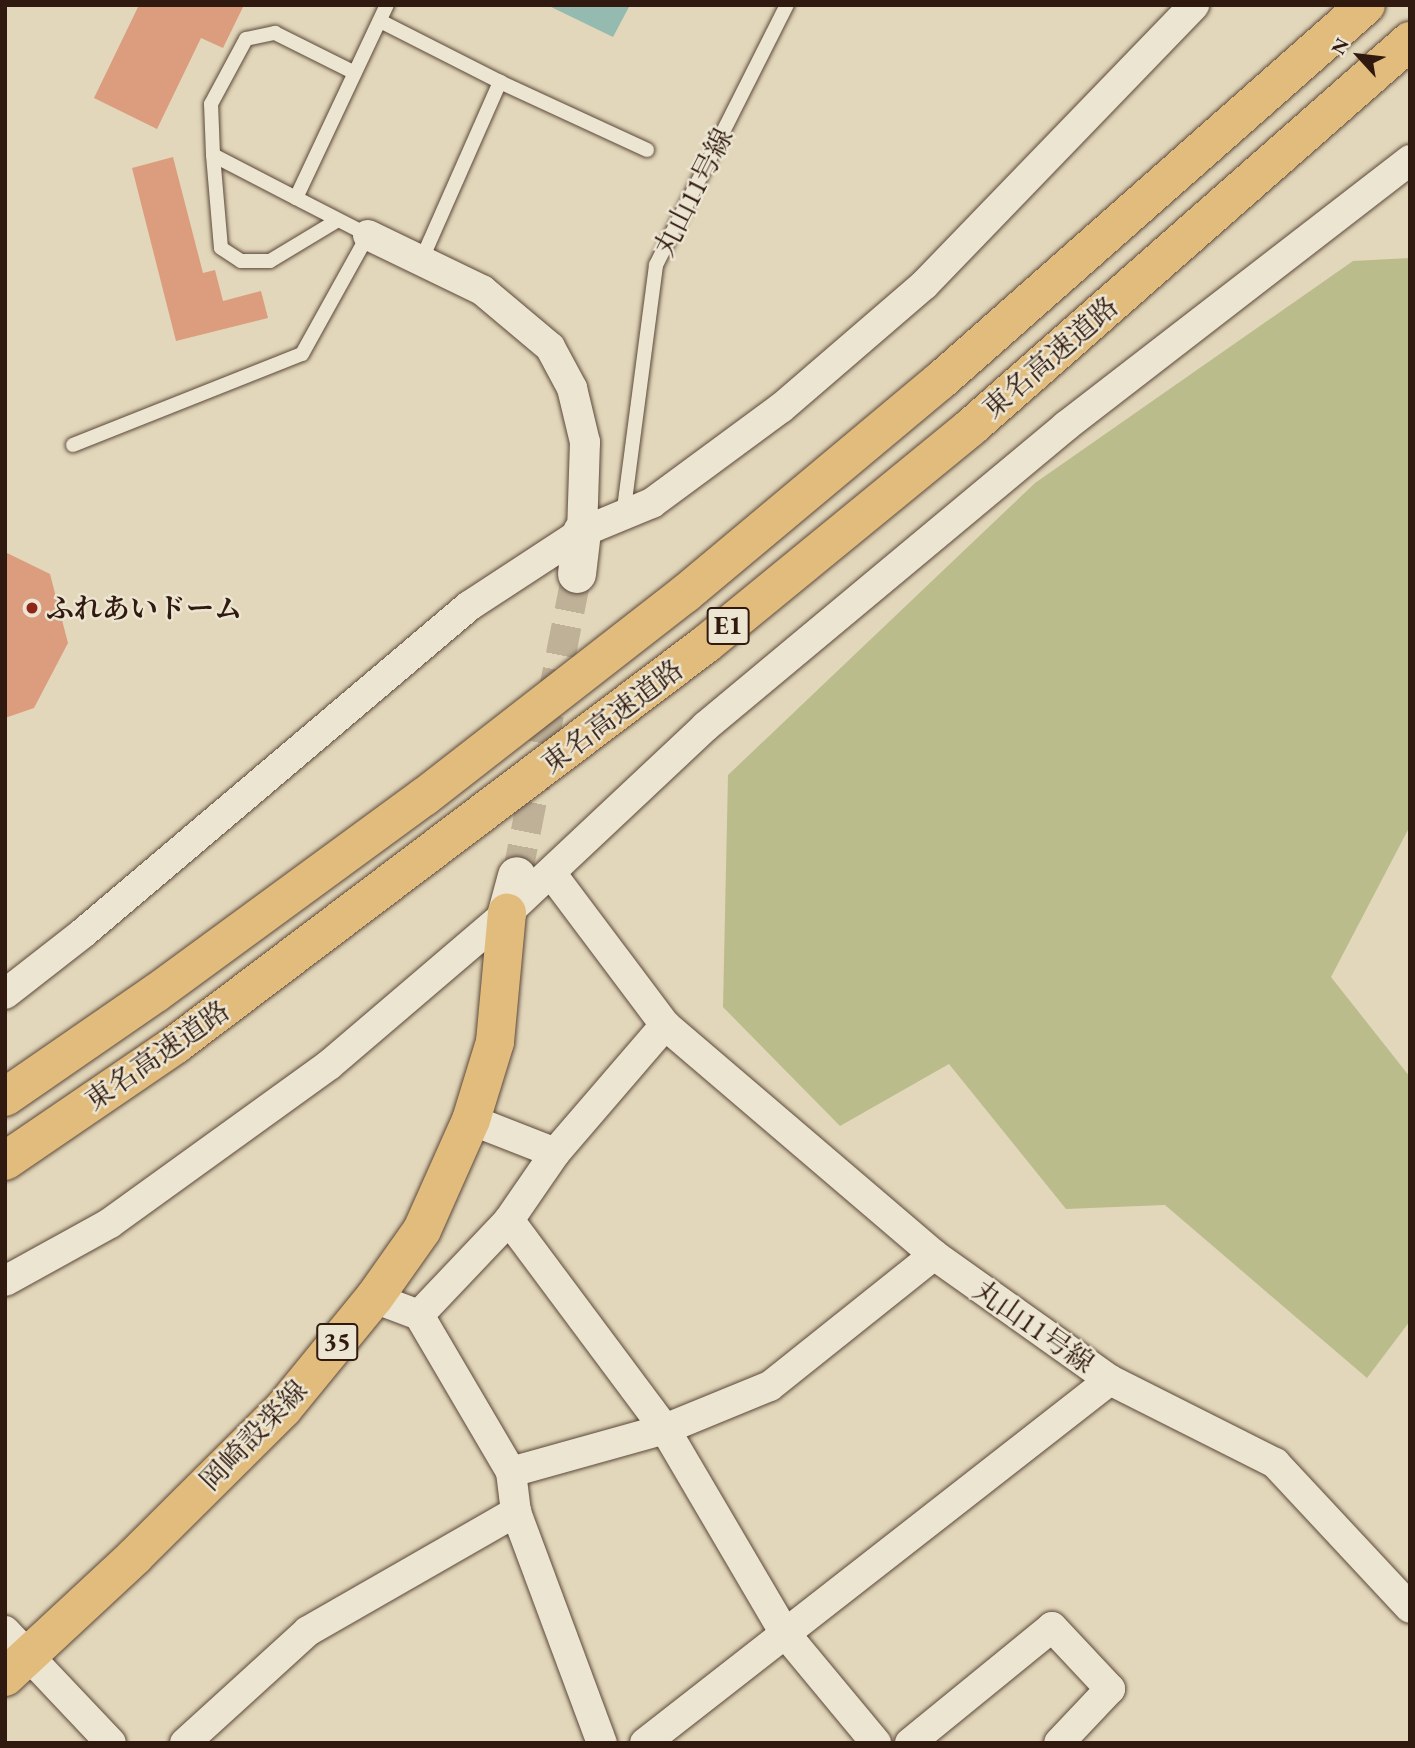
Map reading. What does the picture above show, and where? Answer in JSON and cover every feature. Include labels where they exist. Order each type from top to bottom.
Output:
[{"type":"main road","name":"東名高速道路","points":[[5,1097],[156,993],[424,797],[685,594],[940,380],[1366,5]]},
{"type":"main road","name":"東名高速道路","points":[[5,1161],[186,1037],[706,644],[971,427],[1410,41]]},
{"type":"main road","name":"岡崎設楽線","points":[[13,1654],[135,1556],[283,1409],[374,1298],[422,1230],[471,1119],[495,1042],[507,913]]},
{"type":"street","points":[[5,994],[93,924],[469,606],[582,532],[652,503],[781,408],[924,285],[1045,164],[1194,5]]},
{"type":"street","points":[[5,1282],[110,1223],[329,1065],[507,913],[534,874],[706,726],[1034,453],[1410,160]]},
{"type":"street","points":[[368,235],[482,290],[550,347],[572,388],[585,442],[582,532],[577,574]]},
{"type":"street","name":"丸山11号線","points":[[534,874],[665,1025],[934,1255],[1110,1380],[1275,1463],[1410,1608]]},
{"type":"street","points":[[419,1315],[509,1220],[555,1153],[665,1025]]},
{"type":"street","points":[[471,1119],[555,1153]]},
{"type":"street","points":[[509,1220],[665,1430],[784,1632],[876,1743]]},
{"type":"street","points":[[511,1472],[665,1430],[770,1386],[934,1255]]},
{"type":"street","points":[[374,1298],[419,1315],[511,1472],[516,1511],[602,1743]]},
{"type":"street","points":[[645,1743],[1110,1380]]},
{"type":"street","points":[[185,1743],[307,1631],[516,1511]]},
{"type":"street","points":[[910,1743],[1052,1627],[1110,1689],[1059,1743]]},
{"type":"street","points":[[13,1654],[111,1743]]},
{"type":"lane","points":[[296,198],[387,5]]},
{"type":"lane","name":"丸山11号線","points":[[623,516],[656,265],[787,5]]},
{"type":"lane","points":[[380,21],[500,82],[646,150]]},
{"type":"lane","points":[[338,220],[270,261],[242,261],[221,248],[211,104],[246,38],[275,33],[355,73]]},
{"type":"lane","points":[[421,261],[500,82]]},
{"type":"lane","points":[[74,445],[302,354],[368,235],[213,155]]},
{"type":"green space","points":[[1410,258],[1410,826],[1331,977],[1410,1077],[1410,1321],[1367,1378],[1165,1205],[1066,1209],[949,1064],[840,1126],[723,1007],[728,775],[1035,483],[1353,261]]},
{"type":"water","points":[[547,5],[630,5],[613,37]]},
{"type":"building","points":[[139,5],[244,5],[223,48],[201,38],[157,129],[94,98]]},
{"type":"building","points":[[173,157],[203,273],[215,270],[223,301],[261,291],[268,318],[176,341],[132,168]]},
{"type":"building","name":"ふれあいドーム","points":[[5,552],[50,574],[68,643],[34,708],[5,718]]},
{"type":"tunnel","points":[[517,876],[577,574]]},
{"type":"place","name":"ふれあいドーム","points":[[32,608]]}]
